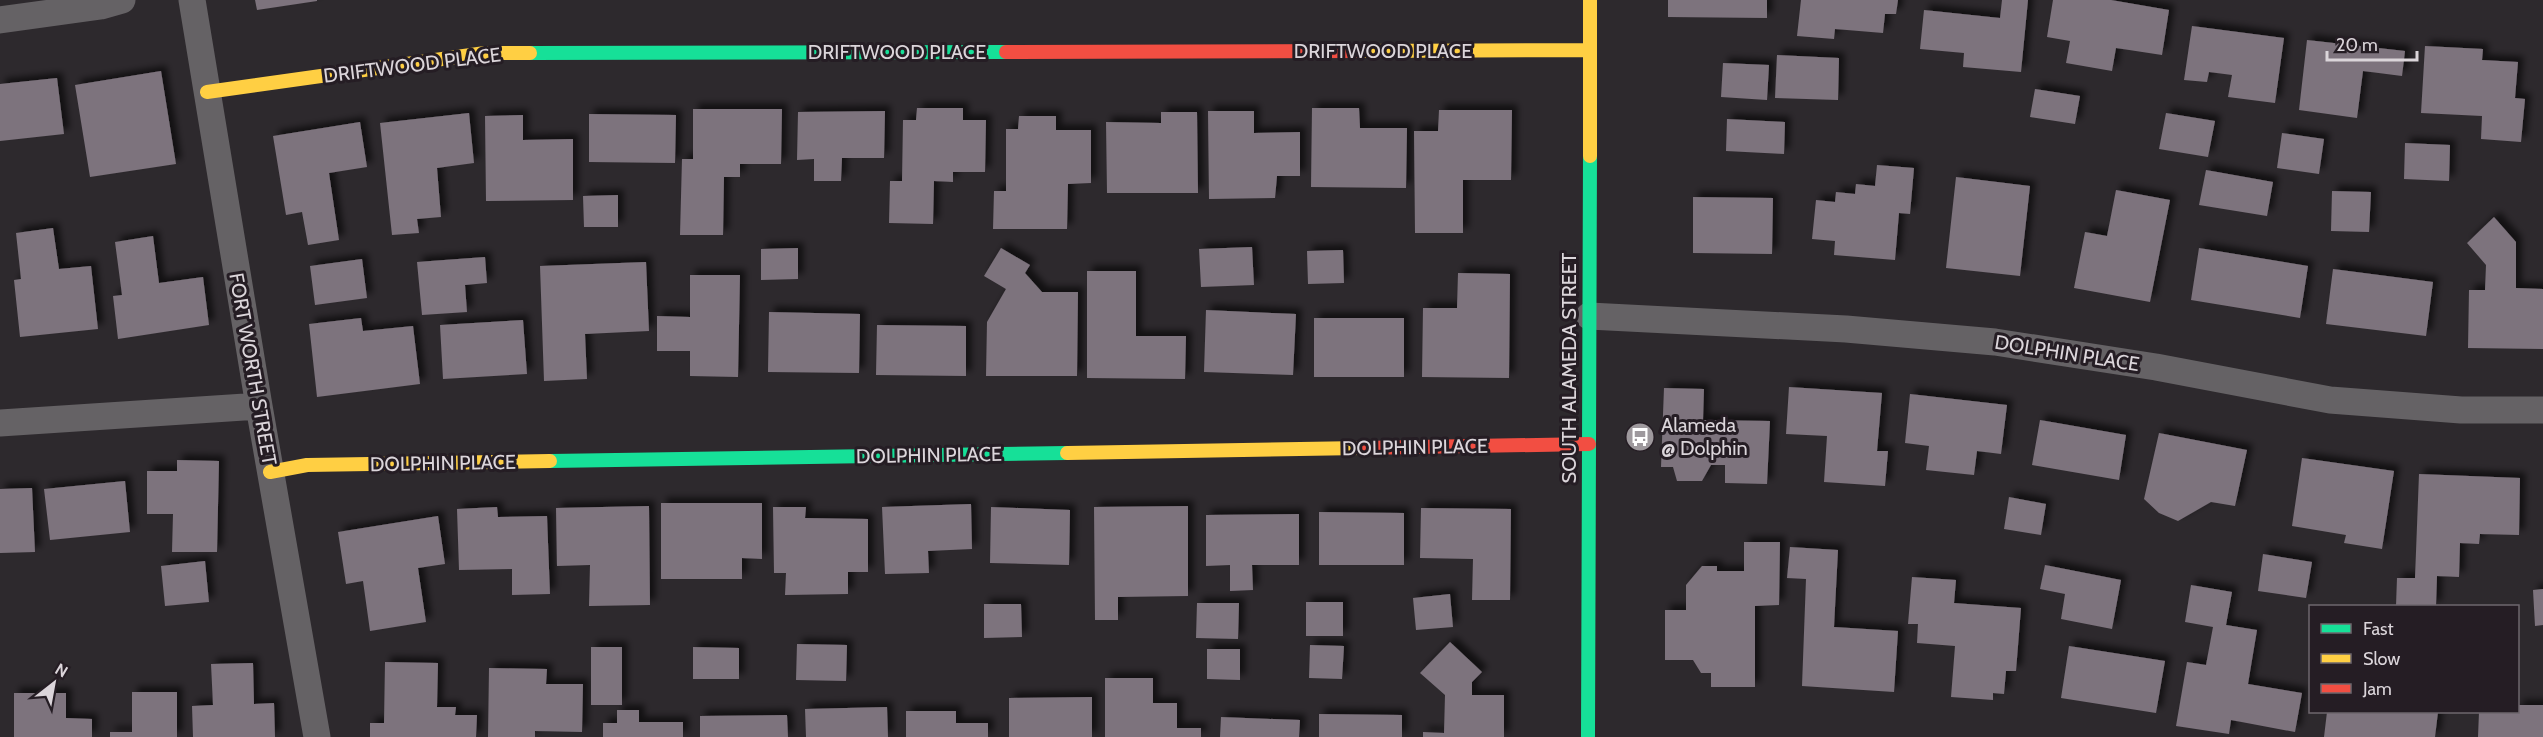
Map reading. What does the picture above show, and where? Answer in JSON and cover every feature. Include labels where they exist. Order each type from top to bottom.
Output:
[{"type":"street","points":[[0,20],[101,6],[122,0]]},
{"type":"street","name":"FORT WORTH STREET","points":[[192,0],[270,472],[317,737]]},
{"type":"street","name":"SOUTH ALAMEDA STREET","points":[[1588,737],[1590,0]]},
{"type":"street","name":"DRIFTWOOD PLACE","points":[[207,92],[485,53],[1590,50]]},
{"type":"street","name":"DOLPHIN PLACE","points":[[1589,316],[1846,329],[1995,342],[2156,367],[2330,400],[2461,410],[2543,410]]},
{"type":"street","points":[[0,423],[259,406]]},
{"type":"street","name":"DOLPHIN PLACE","points":[[270,472],[319,465],[1588,444]]},
{"type":"building","points":[[255,0],[317,0],[317,1],[257,10]]},
{"type":"building","points":[[1668,0],[1767,0],[1767,18],[1668,17]]},
{"type":"building","points":[[1801,0],[1898,0],[1896,14],[1885,14],[1883,33],[1835,29],[1834,39],[1797,36]]},
{"type":"building","points":[[2002,0],[2028,0],[2021,72],[1963,67],[1964,53],[1920,49],[1924,10],[2000,18]]},
{"type":"building","points":[[2053,0],[2111,0],[2169,10],[2162,55],[2116,48],[2112,71],[2066,63],[2070,41],[2047,37]]},
{"type":"building","points":[[2192,26],[2284,38],[2275,103],[2228,97],[2232,75],[2209,72],[2207,82],[2184,80]]},
{"type":"building","points":[[2307,40],[2405,51],[2402,76],[2363,71],[2357,118],[2299,110]]},
{"type":"building","points":[[2425,46],[2483,49],[2482,60],[2518,62],[2515,98],[2525,99],[2521,142],[2481,139],[2482,116],[2421,113]]},
{"type":"building","points":[[1777,55],[1839,58],[1838,100],[1775,98]]},
{"type":"building","points":[[1723,63],[1769,65],[1767,100],[1721,97]]},
{"type":"building","points":[[161,71],[176,164],[90,177],[75,85]]},
{"type":"building","points":[[57,78],[64,134],[0,141],[0,84]]},
{"type":"building","points":[[2035,89],[2080,96],[2075,124],[2030,117]]},
{"type":"building","points":[[917,108],[963,108],[963,120],[986,120],[985,172],[953,172],[953,182],[934,181],[933,224],[889,223],[890,181],[902,181],[903,120],[916,120]]},
{"type":"building","points":[[1312,108],[1359,108],[1360,128],[1407,128],[1406,188],[1311,187]]},
{"type":"building","points":[[693,109],[782,109],[781,164],[740,164],[740,177],[724,177],[723,235],[680,235],[682,159],[693,159]]},
{"type":"building","points":[[1439,110],[1512,110],[1511,180],[1463,180],[1463,233],[1415,233],[1414,131],[1438,131]]},
{"type":"building","points":[[885,111],[884,158],[842,158],[841,181],[814,181],[814,159],[797,160],[798,112]]},
{"type":"building","points":[[1208,111],[1254,111],[1254,133],[1300,132],[1300,176],[1277,176],[1275,198],[1209,199]]},
{"type":"building","points":[[1161,112],[1197,112],[1198,193],[1107,193],[1106,122],[1161,123]]},
{"type":"building","points":[[469,113],[474,163],[437,168],[441,217],[417,219],[419,233],[392,235],[380,123]]},
{"type":"building","points":[[2166,113],[2215,121],[2208,157],[2159,149]]},
{"type":"building","points":[[589,114],[676,115],[675,163],[589,162]]},
{"type":"building","points":[[523,115],[523,140],[573,139],[573,200],[486,201],[485,116]]},
{"type":"building","points":[[1019,116],[1056,116],[1056,130],[1091,130],[1091,183],[1068,184],[1067,229],[993,229],[994,191],[1006,191],[1006,129],[1018,129]]},
{"type":"building","points":[[1727,119],[1785,122],[1784,154],[1726,151]]},
{"type":"building","points":[[360,122],[367,167],[329,173],[339,240],[308,245],[302,212],[286,215],[273,136]]},
{"type":"building","points":[[2282,133],[2324,139],[2319,174],[2277,168]]},
{"type":"building","points":[[2405,143],[2450,145],[2449,181],[2404,179]]},
{"type":"building","points":[[1877,165],[1914,168],[1910,214],[1899,213],[1895,260],[1834,255],[1835,241],[1812,239],[1816,200],[1835,202],[1836,192],[1855,194],[1856,184],[1875,186]]},
{"type":"building","points":[[2206,170],[2273,182],[2267,216],[2199,205]]},
{"type":"building","points":[[1956,177],[2030,186],[2020,276],[1946,268]]},
{"type":"building","points":[[2116,190],[2170,200],[2150,302],[2074,288],[2085,232],[2107,236]]},
{"type":"building","points":[[2332,191],[2371,192],[2369,232],[2331,231]]},
{"type":"building","points":[[618,195],[618,227],[584,227],[583,196]]},
{"type":"building","points":[[1693,197],[1773,198],[1772,254],[1693,253]]},
{"type":"building","points":[[2494,217],[2516,242],[2516,288],[2543,289],[2543,349],[2468,348],[2469,290],[2485,290],[2486,265],[2467,243]]},
{"type":"building","points":[[53,228],[59,269],[91,266],[98,329],[20,337],[14,280],[21,279],[16,233]]},
{"type":"building","points":[[153,236],[159,283],[203,277],[209,325],[118,339],[113,296],[122,295],[115,242]]},
{"type":"building","points":[[1252,247],[1254,285],[1201,287],[1199,249]]},
{"type":"building","points":[[798,248],[798,279],[761,280],[761,249]]},
{"type":"building","points":[[1001,248],[1030,265],[1025,273],[1042,292],[1078,292],[1077,376],[986,376],[987,322],[1006,289],[984,276]]},
{"type":"building","points":[[2199,248],[2308,266],[2300,318],[2191,300]]},
{"type":"building","points":[[1343,250],[1344,283],[1308,284],[1307,251]]},
{"type":"building","points":[[485,257],[487,283],[465,285],[467,312],[422,315],[417,262]]},
{"type":"building","points":[[362,259],[367,298],[315,305],[310,266]]},
{"type":"building","points":[[646,262],[649,331],[585,334],[587,379],[544,381],[540,266]]},
{"type":"building","points":[[2333,269],[2433,282],[2426,336],[2326,324]]},
{"type":"building","points":[[1087,271],[1136,271],[1136,336],[1186,336],[1185,379],[1087,378]]},
{"type":"building","points":[[1458,273],[1510,274],[1509,378],[1422,377],[1423,308],[1457,308]]},
{"type":"building","points":[[690,275],[740,275],[738,377],[690,376],[690,351],[657,351],[657,316],[690,317]]},
{"type":"building","points":[[1206,310],[1296,314],[1293,375],[1204,372]]},
{"type":"building","points":[[769,312],[860,314],[859,373],[768,372]]},
{"type":"building","points":[[361,318],[363,331],[413,326],[420,384],[317,397],[309,324]]},
{"type":"building","points":[[1314,318],[1404,318],[1404,377],[1314,377]]},
{"type":"building","points":[[523,320],[527,374],[443,379],[440,325]]},
{"type":"building","points":[[877,325],[966,326],[966,376],[876,375]]},
{"type":"building","points":[[1789,387],[1882,393],[1877,451],[1888,451],[1885,486],[1824,482],[1827,436],[1786,434]]},
{"type":"building","points":[[1664,388],[1704,389],[1703,420],[1770,421],[1767,484],[1725,483],[1725,465],[1711,465],[1702,481],[1677,481],[1673,467],[1661,467]]},
{"type":"building","points":[[1910,394],[2007,405],[2001,454],[1977,451],[1974,475],[1926,470],[1929,446],[1905,443]]},
{"type":"building","points":[[2040,420],[2126,435],[2119,480],[2032,465]]},
{"type":"building","points":[[2159,433],[2247,450],[2235,506],[2211,502],[2178,521],[2159,513],[2144,499]]},
{"type":"building","points":[[2302,458],[2394,471],[2382,549],[2344,543],[2346,535],[2292,526]]},
{"type":"building","points":[[177,460],[219,461],[217,552],[172,552],[173,514],[147,514],[147,471],[177,471]]},
{"type":"building","points":[[2419,474],[2520,478],[2519,535],[2480,534],[2479,544],[2460,543],[2459,577],[2437,576],[2436,605],[2396,605],[2397,578],[2415,578]]},
{"type":"building","points":[[125,481],[130,532],[50,540],[44,489]]},
{"type":"building","points":[[32,488],[35,552],[0,553],[0,489]]},
{"type":"building","points":[[2009,497],[2046,504],[2041,535],[2004,529]]},
{"type":"building","points":[[661,503],[762,503],[762,559],[742,558],[742,579],[661,579]]},
{"type":"building","points":[[971,504],[972,549],[928,551],[929,573],[885,574],[882,507]]},
{"type":"building","points":[[649,506],[650,605],[589,606],[590,565],[557,566],[556,508]]},
{"type":"building","points":[[1188,506],[1188,596],[1118,597],[1118,620],[1095,620],[1094,507]]},
{"type":"building","points":[[497,507],[498,517],[547,516],[550,594],[512,595],[512,569],[459,570],[457,509]]},
{"type":"building","points":[[773,507],[806,507],[805,518],[868,519],[868,572],[848,572],[848,594],[785,595],[786,573],[774,573]]},
{"type":"building","points":[[991,507],[1070,510],[1069,565],[990,563]]},
{"type":"building","points":[[1421,508],[1511,509],[1510,600],[1472,600],[1473,559],[1420,558]]},
{"type":"building","points":[[1319,512],[1404,513],[1404,565],[1319,565]]},
{"type":"building","points":[[1299,514],[1299,565],[1252,565],[1253,590],[1230,591],[1230,565],[1206,566],[1206,515]]},
{"type":"building","points":[[438,516],[445,564],[418,568],[426,622],[370,631],[363,581],[346,584],[338,532]]},
{"type":"building","points":[[1744,542],[1780,542],[1779,605],[1755,606],[1755,687],[1711,687],[1711,673],[1701,673],[1693,660],[1665,660],[1665,610],[1686,610],[1686,585],[1702,566],[1717,566],[1717,571],[1744,571]]},
{"type":"building","points":[[1790,547],[1838,550],[1834,627],[1898,631],[1894,692],[1802,686],[1806,579],[1787,578]]},
{"type":"building","points":[[2263,554],[2312,562],[2306,598],[2258,591]]},
{"type":"building","points":[[205,561],[209,602],[165,606],[161,566]]},
{"type":"building","points":[[2045,565],[2121,580],[2112,629],[2061,619],[2065,594],[2040,589]]},
{"type":"building","points":[[1912,577],[1956,580],[1954,603],[2021,608],[2016,671],[2006,671],[2004,694],[1993,693],[1993,700],[1951,697],[1955,646],[1917,643],[1918,624],[1908,624]]},
{"type":"building","points":[[2191,585],[2232,592],[2226,625],[2257,630],[2248,684],[2302,693],[2295,732],[2231,720],[2229,734],[2176,726],[2187,662],[2206,665],[2213,627],[2185,622]]},
{"type":"building","points":[[2543,589],[2543,625],[2535,626],[2533,590]]},
{"type":"building","points":[[1450,594],[1453,627],[1416,630],[1413,598]]},
{"type":"building","points":[[1306,602],[1343,602],[1343,636],[1306,636]]},
{"type":"building","points":[[1197,603],[1239,603],[1238,639],[1196,638]]},
{"type":"building","points":[[984,604],[1021,604],[1022,637],[984,638]]},
{"type":"building","points":[[1450,642],[1482,672],[1472,682],[1472,695],[1504,695],[1504,737],[1423,737],[1423,732],[1444,733],[1445,695],[1420,673]]},
{"type":"building","points":[[797,644],[847,645],[846,681],[796,680]]},
{"type":"building","points":[[1310,645],[1344,646],[1342,679],[1309,678]]},
{"type":"building","points":[[2069,646],[2165,661],[2156,713],[2061,698]]},
{"type":"building","points":[[591,647],[622,647],[622,705],[591,705]]},
{"type":"building","points":[[693,647],[739,648],[739,679],[693,679]]},
{"type":"building","points":[[1207,649],[1240,649],[1240,680],[1207,679]]},
{"type":"building","points":[[385,662],[438,663],[437,707],[456,707],[455,715],[477,715],[476,737],[370,737],[370,723],[384,723]]},
{"type":"building","points":[[253,663],[254,704],[274,703],[275,737],[193,737],[192,706],[213,705],[211,664]]},
{"type":"building","points":[[489,668],[547,669],[546,684],[583,684],[582,732],[535,731],[535,737],[488,737]]},
{"type":"building","points":[[1105,678],[1153,678],[1153,703],[1177,703],[1177,728],[1201,728],[1201,737],[1105,737]]},
{"type":"building","points":[[132,692],[177,692],[177,737],[110,737],[110,732],[132,732]]},
{"type":"building","points":[[14,693],[66,693],[66,718],[92,719],[92,737],[14,737]]},
{"type":"building","points":[[1092,697],[1092,737],[1009,737],[1009,698]]},
{"type":"building","points":[[2519,705],[2543,705],[2543,737],[2478,737],[2479,713],[2519,713]]},
{"type":"building","points":[[887,707],[888,737],[806,737],[805,709]]},
{"type":"building","points":[[617,710],[639,710],[639,722],[683,722],[683,737],[603,737],[603,723],[617,723]]},
{"type":"building","points":[[906,711],[956,711],[956,723],[988,723],[988,737],[906,737]]},
{"type":"building","points":[[2327,713],[2438,713],[2435,737],[2324,737]]},
{"type":"building","points":[[1319,714],[1402,715],[1402,737],[1319,737]]},
{"type":"building","points":[[787,715],[788,737],[700,737],[700,716]]},
{"type":"building","points":[[1221,717],[1300,720],[1299,737],[1220,737]]},
{"type":"traffic: fast","points":[[530,53],[1006,52]]},
{"type":"traffic: fast","points":[[1588,737],[1590,156]]},
{"type":"traffic: fast","points":[[550,461],[1067,453]]},
{"type":"traffic: slow","points":[[1590,0],[1590,156]]},
{"type":"traffic: slow","points":[[1360,51],[1590,50]]},
{"type":"traffic: slow","points":[[207,92],[485,53],[530,53]]},
{"type":"traffic: slow","points":[[1067,453],[1360,448]]},
{"type":"traffic: slow","points":[[270,472],[307,465],[550,461]]},
{"type":"traffic: jam","points":[[1006,52],[1360,51]]},
{"type":"traffic: jam","points":[[1360,448],[1589,444]]},
{"type":"place","name":"Alameda @ Dolphin","points":[[1640,437]]}]
